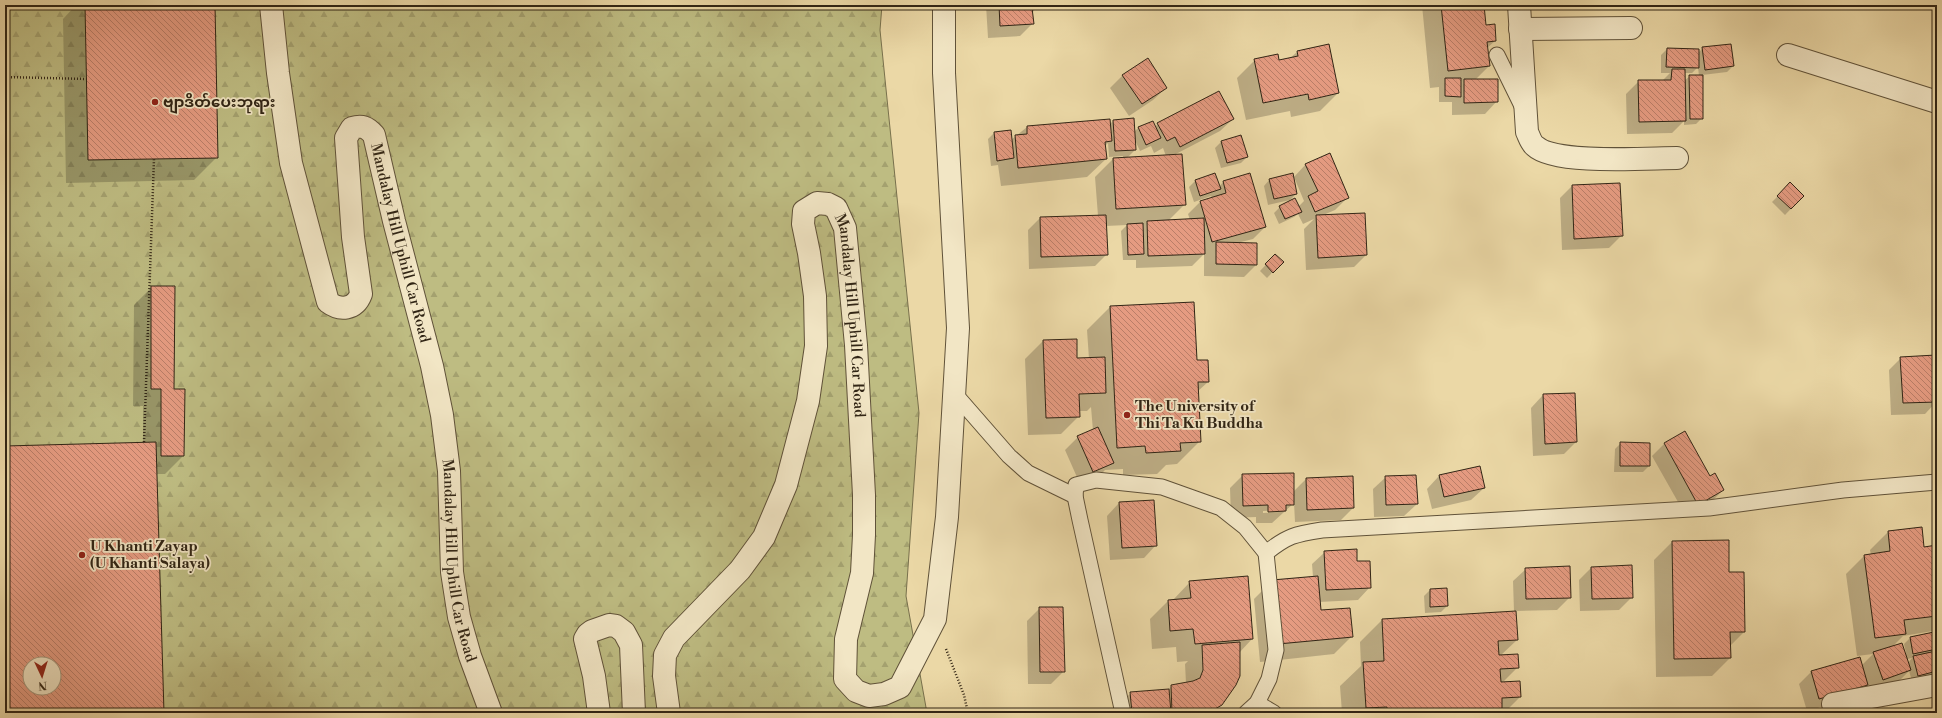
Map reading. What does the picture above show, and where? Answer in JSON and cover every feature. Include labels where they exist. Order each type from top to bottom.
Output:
[{"type":"street","name":"Mandalay Hill Uphill Car Road","points":[[271,5],[278,73],[291,163],[328,302],[339,307],[351,306],[357,302],[360,294],[353,238],[346,138],[352,128],[357,126],[367,128],[374,135],[394,221],[432,366],[442,415],[449,471],[452,572],[459,617],[470,656],[491,713]]},
{"type":"street","points":[[935,619],[947,517],[958,328],[944,73],[944,5]]},
{"type":"street","points":[[1519,5],[1526,116],[1528,132],[1534,146],[1552,154],[1596,159],[1677,158]]},
{"type":"street","points":[[1520,29],[1631,28]]},
{"type":"street","points":[[1788,55],[1937,102]]},
{"type":"street","name":"Mandalay Hill Uphill Car Road","points":[[669,713],[664,676],[665,655],[674,638],[740,570],[764,537],[786,485],[808,401],[816,346],[815,296],[803,224],[804,211],[817,203],[828,204],[836,208],[845,228],[856,344],[864,535],[862,573],[846,638],[845,679],[856,691],[869,696],[884,694],[900,687],[935,619]]},
{"type":"street","points":[[599,713],[594,676],[585,639],[592,631],[609,625],[616,626],[624,632],[631,645],[634,713]]},
{"type":"street","points":[[1833,704],[1937,685]]},
{"type":"lane","points":[[1497,55],[1526,116]]},
{"type":"lane","points":[[954,393],[1009,456],[1028,473],[1075,496]]},
{"type":"lane","points":[[1123,713],[1075,496],[1076,485],[1096,480],[1162,487],[1221,508],[1245,527],[1266,553],[1276,650],[1269,679],[1257,703],[1246,713]]},
{"type":"lane","points":[[1266,553],[1290,536],[1322,530],[1709,508],[1843,490],[1937,482]]},
{"type":"lane","points":[[1257,703],[1274,713]]},
{"type":"path","points":[[5,77],[87,79]]},
{"type":"path","points":[[144,442],[154,159]]},
{"type":"path","points":[[935,619],[964,695],[968,713]]},
{"type":"green space","points":[[5,5],[882,5],[880,30],[919,413],[906,596],[927,713],[5,713]]},
{"type":"building","points":[[85,5],[215,5],[218,158],[88,160]]},
{"type":"building","points":[[999,5],[1038,5],[1038,8],[1032,8],[1034,24],[1000,26]]},
{"type":"building","points":[[1441,5],[1484,5],[1486,25],[1495,24],[1496,41],[1487,42],[1490,66],[1448,71]]},
{"type":"building","points":[[1329,44],[1339,93],[1309,100],[1308,94],[1263,103],[1254,59],[1278,54],[1279,60],[1298,56],[1297,51]]},
{"type":"building","points":[[1731,44],[1734,66],[1705,70],[1702,47]]},
{"type":"building","points":[[1667,48],[1699,49],[1699,68],[1666,67]]},
{"type":"building","points":[[1148,58],[1167,88],[1142,104],[1122,75]]},
{"type":"building","points":[[1672,69],[1685,69],[1686,121],[1639,122],[1638,80],[1671,80]]},
{"type":"building","points":[[1689,75],[1703,75],[1703,119],[1690,119]]},
{"type":"building","points":[[1445,78],[1461,78],[1461,97],[1445,96]]},
{"type":"building","points":[[1464,79],[1498,79],[1498,102],[1464,103]]},
{"type":"building","points":[[1219,91],[1234,119],[1180,147],[1175,137],[1167,141],[1157,123]]},
{"type":"building","points":[[1134,118],[1136,150],[1115,151],[1113,120]]},
{"type":"building","points":[[1110,119],[1112,141],[1105,142],[1107,159],[1018,168],[1015,135],[1027,134],[1027,126]]},
{"type":"building","points":[[1153,121],[1161,138],[1146,145],[1138,127]]},
{"type":"building","points":[[1011,130],[1014,158],[997,161],[994,132]]},
{"type":"building","points":[[1241,135],[1248,157],[1227,163],[1221,141]]},
{"type":"building","points":[[1330,153],[1349,198],[1315,212],[1308,196],[1318,191],[1305,164]]},
{"type":"building","points":[[1182,154],[1186,205],[1116,209],[1113,158]]},
{"type":"building","points":[[1215,173],[1221,189],[1200,196],[1195,180]]},
{"type":"building","points":[[1250,173],[1266,227],[1212,242],[1200,201],[1226,193],[1223,181]]},
{"type":"building","points":[[1293,173],[1297,194],[1274,199],[1269,179]]},
{"type":"building","points":[[1790,182],[1804,196],[1791,209],[1777,196]]},
{"type":"building","points":[[1620,183],[1623,236],[1574,239],[1572,185]]},
{"type":"building","points":[[1295,198],[1302,212],[1285,219],[1279,206]]},
{"type":"building","points":[[1365,213],[1367,255],[1318,258],[1316,215]]},
{"type":"building","points":[[1106,215],[1108,255],[1041,257],[1040,217]]},
{"type":"building","points":[[1204,218],[1205,254],[1148,256],[1147,221]]},
{"type":"building","points":[[1143,223],[1144,254],[1128,255],[1127,224]]},
{"type":"building","points":[[1216,242],[1257,243],[1257,265],[1216,264]]},
{"type":"building","points":[[1275,254],[1284,262],[1273,273],[1265,264]]},
{"type":"building","points":[[151,286],[175,286],[174,389],[185,389],[184,456],[161,456],[161,389],[151,389]]},
{"type":"building","points":[[1194,302],[1197,360],[1208,360],[1209,382],[1198,382],[1201,442],[1180,443],[1181,451],[1146,453],[1145,446],[1117,448],[1110,306]]},
{"type":"building","points":[[1077,339],[1077,358],[1105,357],[1106,393],[1079,394],[1080,417],[1046,418],[1043,340]]},
{"type":"building","points":[[1936,355],[1937,402],[1903,403],[1900,357]]},
{"type":"building","points":[[1575,393],[1577,442],[1545,444],[1543,394]]},
{"type":"building","points":[[1098,427],[1114,463],[1093,472],[1077,436]]},
{"type":"building","points":[[1685,431],[1710,476],[1715,473],[1724,490],[1698,505],[1664,443]]},
{"type":"building","name":"U Khanti Zayap (U Khanti Salaya)","points":[[156,442],[164,713],[5,713],[5,446]]},
{"type":"building","points":[[1620,442],[1650,443],[1650,466],[1620,466]]},
{"type":"building","points":[[1480,466],[1485,488],[1444,497],[1439,475]]},
{"type":"building","points":[[1294,473],[1294,505],[1286,505],[1286,511],[1268,512],[1268,505],[1243,506],[1242,474]]},
{"type":"building","points":[[1416,475],[1418,504],[1386,505],[1385,476]]},
{"type":"building","points":[[1353,476],[1354,508],[1307,510],[1306,478]]},
{"type":"building","points":[[1154,500],[1157,546],[1122,548],[1119,502]]},
{"type":"building","points":[[1922,527],[1924,547],[1937,545],[1937,616],[1904,620],[1906,634],[1875,638],[1864,555],[1890,551],[1888,531]]},
{"type":"building","points":[[1729,540],[1729,572],[1744,572],[1745,632],[1730,632],[1731,658],[1674,659],[1672,541]]},
{"type":"building","points":[[1357,549],[1357,561],[1370,561],[1371,588],[1326,590],[1324,551]]},
{"type":"building","points":[[1632,565],[1633,598],[1592,599],[1591,567]]},
{"type":"building","points":[[1570,566],[1571,598],[1526,599],[1525,568]]},
{"type":"building","points":[[1248,576],[1253,639],[1195,644],[1193,629],[1170,631],[1168,600],[1191,598],[1189,581]]},
{"type":"building","points":[[1318,576],[1321,610],[1350,608],[1353,637],[1278,644],[1272,580]]},
{"type":"building","points":[[1447,588],[1448,606],[1430,607],[1430,589]]},
{"type":"building","points":[[1039,607],[1063,607],[1065,672],[1040,672]]},
{"type":"building","points":[[1516,611],[1518,640],[1498,641],[1499,655],[1518,654],[1519,668],[1500,669],[1501,682],[1520,681],[1521,697],[1502,698],[1502,710],[1522,709],[1522,713],[1387,713],[1387,707],[1366,708],[1363,662],[1384,661],[1382,619]]},
{"type":"building","points":[[1934,632],[1937,649],[1913,654],[1910,637]]},
{"type":"building","points":[[1240,642],[1240,676],[1236,685],[1222,705],[1208,713],[1172,713],[1171,685],[1193,681],[1200,678],[1203,670],[1202,645]]},
{"type":"building","points":[[1902,643],[1911,670],[1883,680],[1873,652]]},
{"type":"building","points":[[1936,651],[1937,671],[1918,676],[1913,656]]},
{"type":"building","points":[[1860,657],[1868,685],[1819,699],[1811,671]]},
{"type":"building","points":[[1169,689],[1171,713],[1132,713],[1130,692]]},
{"type":"place","name":"ဗျာဒိတ်ပေးဘုရား","points":[[155,102]]},
{"type":"place","name":"The University of Thi Ta Ku Buddha","points":[[1127,415]]},
{"type":"place","name":"U Khanti Zayap (U Khanti Salaya)","points":[[82,555]]}]
